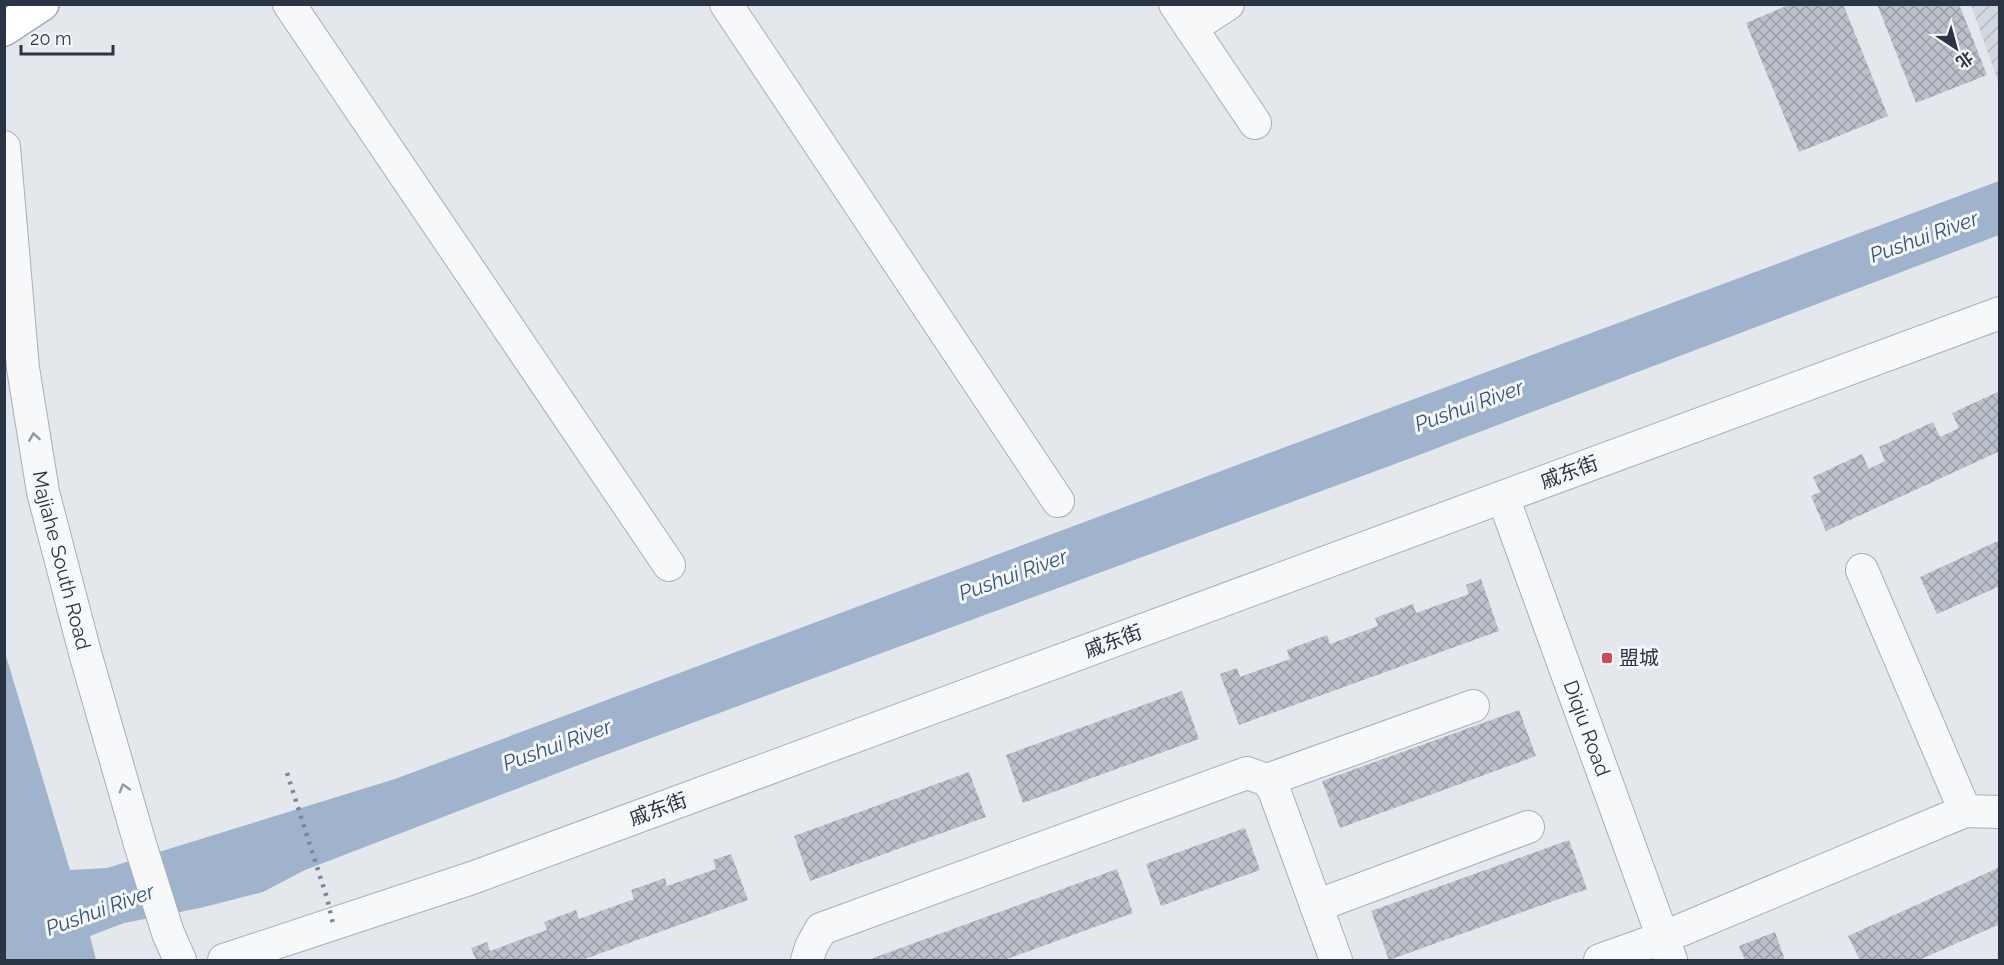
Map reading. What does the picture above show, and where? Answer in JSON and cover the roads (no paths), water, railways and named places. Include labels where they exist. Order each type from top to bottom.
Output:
[{"type":"main road","points":[[4,29],[42,4]]},
{"type":"street","points":[[289,4],[669,565]]},
{"type":"street","points":[[726,4],[1058,501]]},
{"type":"street","points":[[1228,4],[1183,16],[1256,123]]},
{"type":"street","name":"Majiahe South Road","points":[[4,147],[23,368],[43,492],[85,653],[140,844],[174,947]]},
{"type":"street","name":"戚东街","points":[[224,960],[472,878],[2000,313]]},
{"type":"street","name":"Diqiu Road","points":[[1503,497],[1666,949]]},
{"type":"street","points":[[1862,570],[1965,811]]},
{"type":"street","points":[[1267,780],[1473,706]]},
{"type":"street","points":[[807,960],[811,946],[821,928],[1247,773],[1267,780],[1274,790],[1336,960]]},
{"type":"street","points":[[1600,960],[1666,949],[1965,811],[2000,812]]},
{"type":"street","points":[[1316,906],[1528,827]]},
{"type":"water","name":"Pushui River","points":[[1999,181],[1999,235],[1403,461],[597,758],[305,870],[263,892],[200,908],[124,923],[90,936],[96,960],[5,960],[4,649],[70,870],[107,868],[395,779]]},
{"type":"railway","points":[[287,773],[327,898],[333,924]]},
{"type":"place","name":"盟城","points":[[1607,658]]}]
